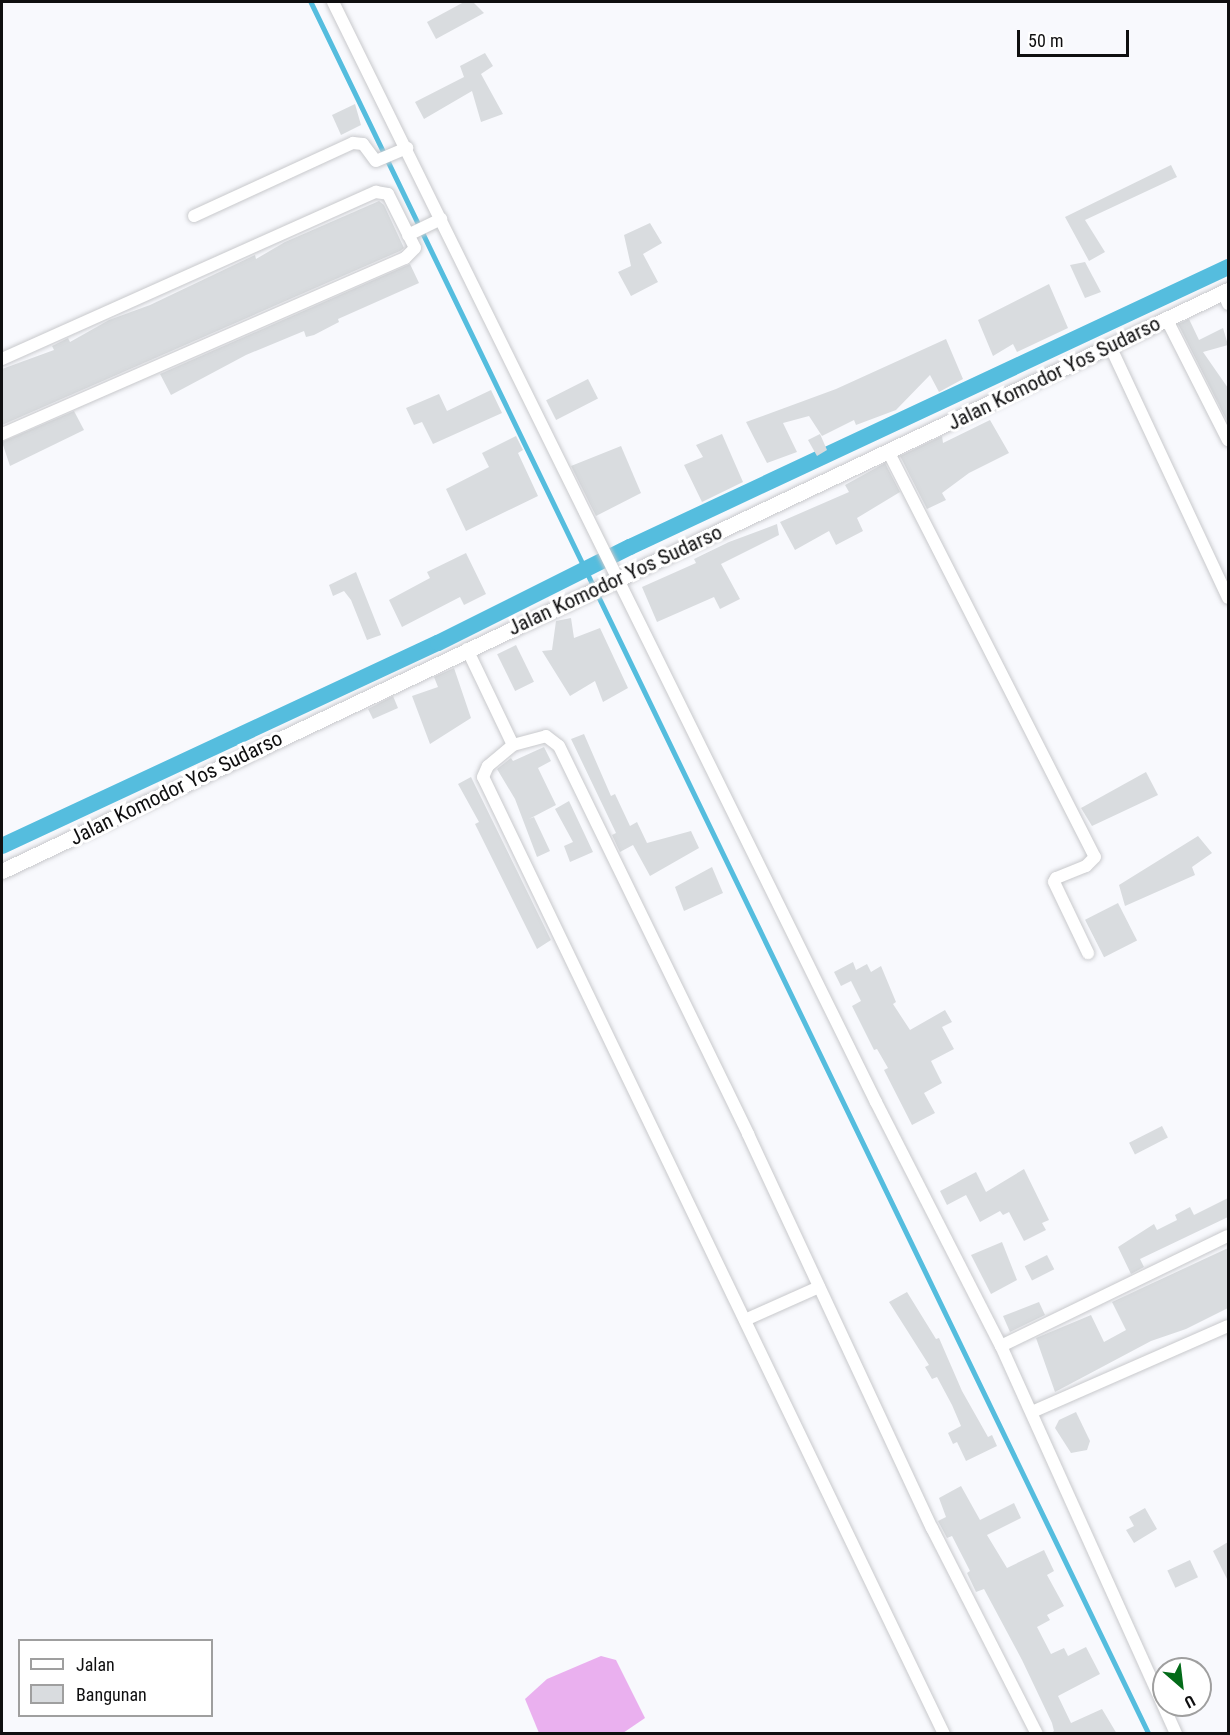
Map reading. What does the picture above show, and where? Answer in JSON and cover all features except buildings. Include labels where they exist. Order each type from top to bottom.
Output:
[{"type":"street","points":[[333,2],[438,220],[601,545],[614,576],[1001,1346],[1176,1734]]},
{"type":"street","points":[[194,216],[353,143],[363,144],[376,161],[405,149]]},
{"type":"street","points":[[2,359],[376,192],[388,194],[412,233],[415,248],[405,258],[2,434]]},
{"type":"street","points":[[412,233],[438,220]]},
{"type":"street","name":"Jalan Komodor Yos Sudarso","points":[[2,871],[582,596],[614,576],[889,453],[1111,348],[1166,318],[1227,295]]},
{"type":"street","points":[[1166,318],[1228,441]]},
{"type":"street","points":[[1111,348],[1228,598]]},
{"type":"street","points":[[889,453],[1095,857],[1054,882],[1088,953]]},
{"type":"street","points":[[467,649],[513,745]]},
{"type":"street","points":[[944,1734],[483,777],[488,766],[513,745],[546,736],[559,746],[932,1528],[1037,1734]]},
{"type":"street","points":[[1001,1346],[1228,1236]]},
{"type":"street","points":[[745,1320],[819,1287]]},
{"type":"street","points":[[1032,1412],[1228,1326]]},
{"type":"shaded area","points":[[601,1656],[616,1660],[645,1718],[623,1733],[539,1733],[525,1699],[547,1679]]},
{"type":"waterway","points":[[311,2],[1149,1734]]},
{"type":"waterway","points":[[2,846],[438,643],[630,547],[1228,267]]}]
